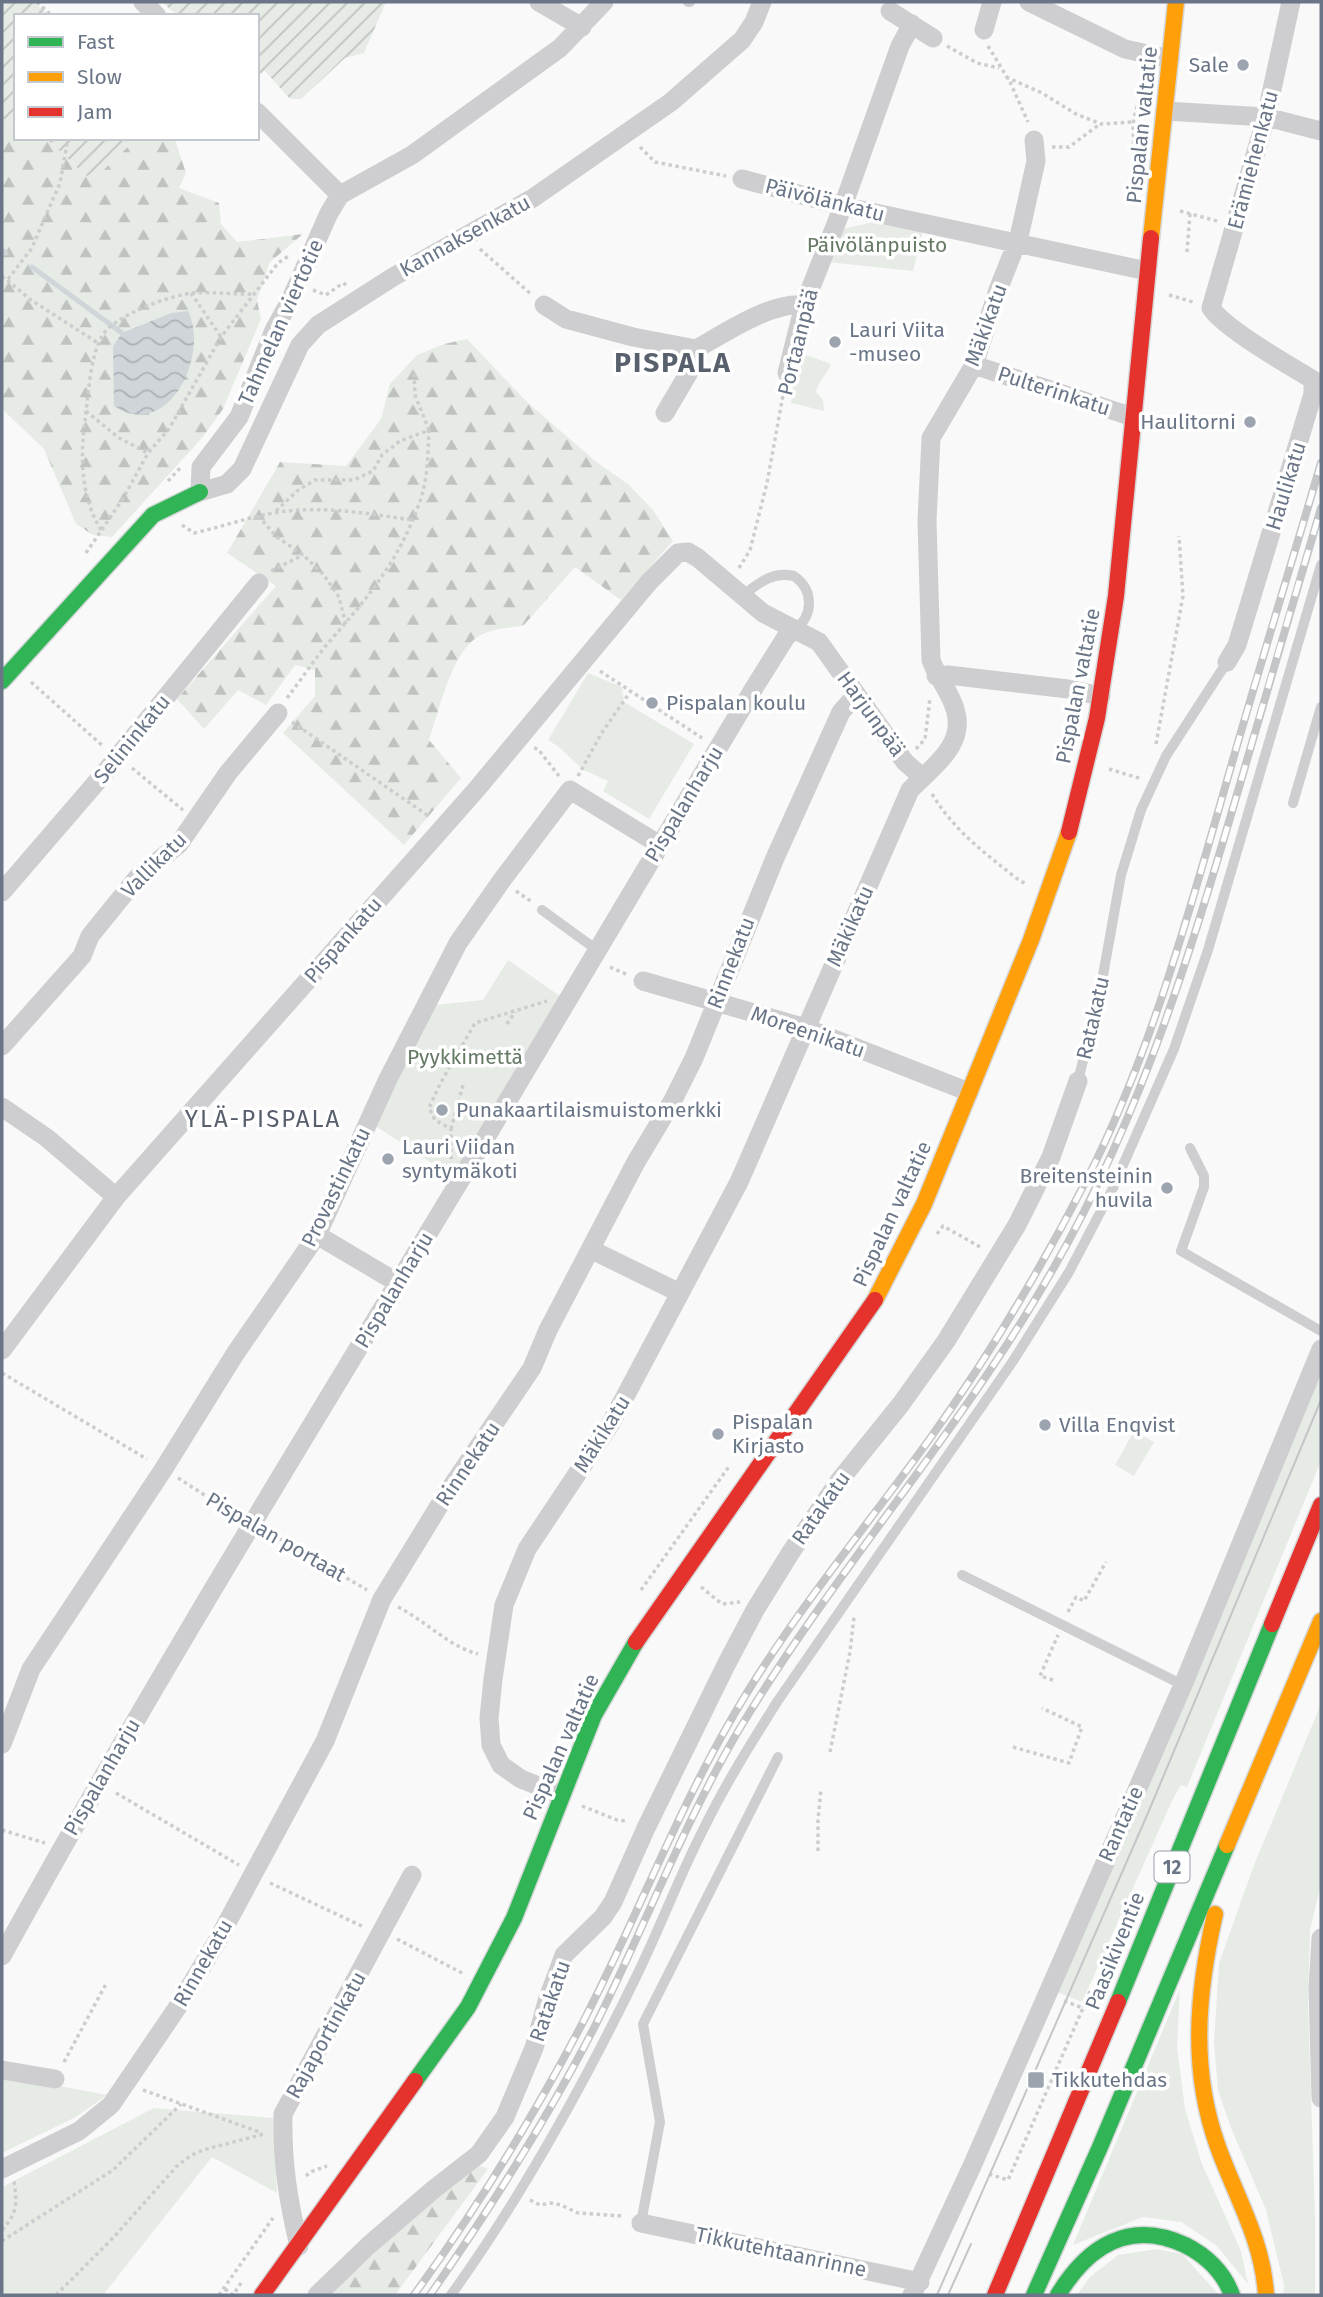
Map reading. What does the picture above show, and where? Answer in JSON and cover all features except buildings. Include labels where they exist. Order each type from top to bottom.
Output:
[{"type":"main road","name":"Pispalan valtatie","points":[[262,2295],[468,2007],[514,1918],[594,1715],[640,1635],[871,1308],[924,1204],[1031,940],[1069,833],[1101,696],[1116,596],[1176,2]]},
{"type":"main road","points":[[2,681],[153,515],[200,492]]},
{"type":"main road","name":"Paasikiventie","points":[[995,2295],[1321,1506]]},
{"type":"main road","name":"12","points":[[1034,2295],[1100,2147],[1321,1621]]},
{"type":"main road","points":[[1263,1759],[1215,1912],[1198,1991],[1197,2036],[1199,2073],[1205,2103],[1217,2144],[1254,2235],[1263,2266],[1266,2295]]},
{"type":"main road","points":[[984,2295],[1024,2229]]},
{"type":"main road","points":[[1058,2295],[1080,2261],[1107,2244],[1138,2234],[1173,2240],[1201,2253],[1217,2267],[1227,2281],[1232,2295]]},
{"type":"street","points":[[539,2],[582,27]]},
{"type":"street","points":[[259,114],[340,195],[412,155],[561,48],[604,2]]},
{"type":"street","name":"Kannaksenkatu","points":[[200,492],[227,484],[242,469],[300,345],[317,325],[533,198],[671,102],[742,40],[754,22],[762,2]]},
{"type":"street","points":[[984,30],[992,2]]},
{"type":"street","points":[[1029,2],[1125,49],[1170,59]]},
{"type":"street","name":"Erämiehenkatu","points":[[1213,312],[1266,117],[1291,2]]},
{"type":"street","points":[[890,12],[933,38]]},
{"type":"street","name":"Portaanpää","points":[[787,373],[804,305],[843,206],[900,46],[912,24]]},
{"type":"street","points":[[1165,111],[1266,117],[1321,131]]},
{"type":"street","name":"Mäkikatu","points":[[561,1795],[521,1779],[501,1765],[491,1745],[489,1718],[505,1605],[527,1549],[611,1423],[739,1182],[910,790],[937,766],[954,740],[958,724],[956,710],[936,676],[931,660],[927,521],[931,438],[974,365],[998,290],[1016,245],[1036,161],[1035,144]]},
{"type":"street","name":"Päivölänkatu","points":[[742,179],[843,206],[1147,271]]},
{"type":"street","name":"Tahmelan viertotie","points":[[200,492],[201,467],[239,417],[267,344],[340,195]]},
{"type":"street","points":[[544,305],[566,319],[633,337],[696,349],[776,308],[791,303],[804,305]]},
{"type":"street","name":"Haulikatu","points":[[1213,312],[1313,380],[1313,394],[1303,432],[1237,645],[1227,662]]},
{"type":"street","points":[[666,413],[688,374],[696,349]]},
{"type":"street","name":"Pulterinkatu","points":[[974,365],[1133,418]]},
{"type":"street","name":"Pispankatu","points":[[2,1350],[116,1197],[515,743],[649,582],[678,553],[688,552],[698,558]]},
{"type":"street","name":"Harjunpää","points":[[698,558],[742,596],[778,622],[819,642],[905,762],[922,777]]},
{"type":"street","name":"Selininkatu","points":[[2,892],[94,787],[259,583]]},
{"type":"street","name":"Pispalanharju","points":[[2,1956],[209,1593],[774,654],[793,630]]},
{"type":"street","points":[[936,676],[948,675],[1068,689],[1101,696]]},
{"type":"street","name":"Rinnekatu","points":[[7,2167],[79,2131],[104,2112],[123,2089],[177,2008],[216,1943],[321,1748],[382,1599],[447,1493],[532,1368],[548,1330],[636,1162],[672,1102],[815,769],[841,712],[856,695]]},
{"type":"street","name":"Vallikatu","points":[[2,1046],[82,956],[90,936],[137,878],[178,844],[229,773],[283,705]]},
{"type":"street","points":[[570,790],[660,845]]},
{"type":"street","name":"Provastinkatu","points":[[2,1744],[32,1669],[163,1470],[235,1354],[317,1235],[388,1079],[458,943],[570,790]]},
{"type":"street","name":"Moreenikatu","points":[[643,981],[806,1028],[969,1093]]},
{"type":"street","name":"Ratakatu","points":[[317,2295],[368,2246],[479,2154],[490,2141],[505,2117],[534,2048],[564,1955],[603,1917],[613,1902],[646,1828],[755,1610],[812,1519],[922,1375],[999,1257],[1038,1186],[1079,1081]]},
{"type":"street","points":[[2,1107],[47,1138],[116,1197]]},
{"type":"street","points":[[317,1235],[397,1283]]},
{"type":"street","points":[[592,1250],[680,1293]]},
{"type":"street","name":"Rantatie","points":[[916,2289],[1183,1685],[1321,1349]]},
{"type":"street","name":"Rajaportinkatu","points":[[299,2246],[287,2196],[282,2147],[283,2114],[412,1875]]},
{"type":"street","points":[[1321,1938],[1321,2098]]},
{"type":"street","points":[[2,2070],[55,2080]]},
{"type":"street","name":"Tikkutehtaanrinne","points":[[635,2220],[916,2289]]},
{"type":"lane","points":[[451,2295],[519,2193],[558,2128],[638,1974],[711,1815],[777,1702],[1013,1362],[1069,1272],[1113,1188],[1174,1049],[1208,950],[1321,565]]},
{"type":"lane","points":[[742,596],[765,578],[775,574],[794,576],[806,588],[809,609],[806,619],[793,630]]},
{"type":"lane","name":"Ratakatu","points":[[1079,1081],[1100,992],[1121,875],[1152,782],[1180,733],[1227,662]]},
{"type":"lane","points":[[1293,803],[1321,707]]},
{"type":"lane","points":[[542,910],[597,950]]},
{"type":"lane","points":[[1190,1148],[1204,1176],[1204,1187],[1181,1251],[1321,1331]]},
{"type":"lane","points":[[962,1575],[1183,1685]]},
{"type":"lane","points":[[635,2220],[660,2122],[643,2024],[778,1757]]},
{"type":"path","points":[[37,2],[50,14]]},
{"type":"path","points":[[984,30],[989,51],[1015,91],[1035,144],[1069,147],[1101,124]]},
{"type":"path","points":[[933,38],[977,63],[999,68]]},
{"type":"path","points":[[1134,160],[1133,122],[1140,95],[1145,54]]},
{"type":"path","points":[[1006,76],[1042,93],[1076,114],[1101,124],[1133,122]]},
{"type":"path","points":[[8,279],[32,248],[60,183],[68,140]]},
{"type":"path","name":"Päivölänkatu","points":[[634,142],[655,162],[742,179]]},
{"type":"path","points":[[1180,211],[1217,221]]},
{"type":"path","points":[[1187,252],[1190,213]]},
{"type":"path","points":[[825,252],[844,250],[901,253],[918,245],[920,223]]},
{"type":"path","points":[[477,247],[544,305]]},
{"type":"path","points":[[85,554],[124,497],[148,453],[169,429],[221,337],[278,263],[297,250]]},
{"type":"path","points":[[2,276],[31,300],[99,343]]},
{"type":"path","points":[[298,284],[326,295],[343,283],[365,295]]},
{"type":"path","points":[[100,530],[94,520],[83,481],[82,438],[99,343],[104,332],[119,320],[166,300],[191,293],[252,295]]},
{"type":"path","points":[[191,293],[221,337]]},
{"type":"path","points":[[1169,295],[1213,312]]},
{"type":"path","points":[[414,371],[415,395],[429,430],[427,468],[420,503],[379,584],[329,643],[283,705],[443,826]]},
{"type":"path","name":"Portaanpää","points":[[725,582],[750,550],[767,483],[787,373]]},
{"type":"path","points":[[86,411],[119,438],[148,453]]},
{"type":"path","points":[[275,513],[297,491],[315,480],[354,480],[373,471],[382,455],[400,440],[429,430]]},
{"type":"path","points":[[159,512],[194,533],[258,516],[324,509],[412,520]]},
{"type":"path","points":[[258,516],[277,537],[303,555],[323,574],[339,597],[346,625]]},
{"type":"path","points":[[1152,782],[1159,727],[1183,596],[1179,536]]},
{"type":"path","points":[[259,583],[276,568],[303,555]]},
{"type":"path","points":[[583,661],[610,676],[630,692],[717,748]]},
{"type":"path","points":[[905,762],[925,739],[931,687],[936,676]]},
{"type":"path","points":[[30,681],[103,746]]},
{"type":"path","points":[[515,743],[538,749],[570,790],[601,734],[630,692]]},
{"type":"path","points":[[124,762],[185,812]]},
{"type":"path","points":[[1108,769],[1137,777]]},
{"type":"path","points":[[922,777],[946,817],[977,848],[1020,881],[1031,885]]},
{"type":"path","points":[[502,880],[542,910]]},
{"type":"path","points":[[452,1129],[435,1120],[429,1108],[475,1023],[545,1002],[566,1001]]},
{"type":"path","points":[[507,1024],[516,1010]]},
{"type":"path","points":[[451,1163],[452,1129],[463,1085]]},
{"type":"path","points":[[943,1226],[999,1257]]},
{"type":"path","points":[[2,1373],[155,1464]]},
{"type":"path","points":[[638,1595],[730,1465]]},
{"type":"path","name":"Pispalan portaat","points":[[177,1478],[376,1596]]},
{"type":"path","points":[[1070,1607],[1076,1597],[1084,1601],[1106,1562]]},
{"type":"path","points":[[696,1584],[722,1604],[738,1601],[755,1610]]},
{"type":"path","points":[[830,1752],[850,1652],[857,1588]]},
{"type":"path","points":[[418,1617],[442,1637],[470,1652]]},
{"type":"path","points":[[1053,1647],[1040,1676],[1053,1680]]},
{"type":"path","points":[[1013,1747],[1069,1763],[1082,1727],[1042,1708]]},
{"type":"path","points":[[99,1784],[239,1866]]},
{"type":"path","points":[[818,1851],[821,1789]]},
{"type":"path","points":[[581,1805],[617,1820],[631,1821],[646,1828]]},
{"type":"path","points":[[2,1830],[19,1833],[61,1849]]},
{"type":"path","points":[[267,1881],[357,1925]]},
{"type":"path","points":[[394,1938],[465,1974]]},
{"type":"path","points":[[55,2080],[106,1984]]},
{"type":"path","points":[[1008,2180],[1093,1986]]},
{"type":"path","points":[[1058,1999],[1083,2008]]},
{"type":"path","points":[[143,2090],[264,2134],[282,2147]]},
{"type":"path","points":[[2,2241],[113,2170],[181,2104]]},
{"type":"path","points":[[56,2295],[120,2231],[177,2166],[204,2150],[264,2134]]},
{"type":"path","points":[[219,2295],[287,2196],[310,2172],[334,2164]]},
{"type":"path","points":[[2,2230],[11,2221],[17,2206],[7,2167]]},
{"type":"path","points":[[519,2193],[540,2205],[561,2204],[578,2213],[635,2220]]},
{"type":"path","points":[[247,2256],[256,2262]]},
{"type":"path","points":[[224,2289],[233,2295]]},
{"type":"green space","points":[[2,2],[34,2],[48,14],[14,14],[14,122],[2,119]]},
{"type":"green space","points":[[162,2],[386,2],[364,53],[345,58],[301,99],[290,99],[265,71],[259,75],[259,14],[176,14]]},
{"type":"green space","points":[[2,119],[14,122],[14,140],[48,140],[86,176],[99,174],[135,140],[175,140],[186,173],[179,188],[219,203],[221,224],[237,242],[303,234],[270,262],[257,300],[261,319],[223,409],[202,438],[112,537],[93,535],[76,524],[44,449],[2,409]]},
{"type":"green space","points":[[48,140],[135,140],[99,174],[86,176]]},
{"type":"green space","name":"Päivölänpuisto","points":[[873,222],[923,231],[913,271],[827,262],[843,229]]},
{"type":"green space","points":[[467,339],[527,402],[599,464],[628,484],[653,510],[673,541],[621,600],[575,567],[523,626],[489,632],[476,638],[463,651],[451,675],[429,740],[461,778],[404,845],[283,733],[315,696],[315,670],[295,665],[266,705],[238,690],[204,729],[177,699],[276,586],[227,553],[280,462],[346,466],[381,419],[390,384],[417,355],[444,344]]},
{"type":"green space","points":[[798,352],[831,364],[816,392],[823,400],[824,411],[791,403]]},
{"type":"green space","points":[[588,673],[622,687],[624,702],[694,744],[649,819],[603,791],[608,781],[582,769],[548,740]]},
{"type":"green space","name":"Pyykkimettä","points":[[508,960],[560,996],[453,1177],[374,1125],[435,1005],[483,1000]]},
{"type":"green space","points":[[1321,1372],[1321,1461],[1187,1787],[1181,1785],[1172,1801],[1082,2002],[1057,1992]]},
{"type":"green space","points":[[1134,1431],[1154,1442],[1134,1476],[1115,1465]]},
{"type":"green space","points":[[1321,1704],[1321,1884],[1310,1930],[1308,2003],[1315,2295],[1283,2295],[1284,2285],[1266,2210],[1218,2090],[1214,2043],[1219,1963],[1254,1865]]},
{"type":"green space","points":[[1180,1989],[1177,2047],[1185,2109],[1202,2164],[1241,2251],[1248,2284],[1216,2245],[1181,2222],[1143,2217],[1073,2245]]},
{"type":"green space","points":[[2,2075],[107,2095],[76,2117],[2,2153]]},
{"type":"green space","points":[[154,2108],[273,2118],[277,2193],[212,2157],[103,2295],[2,2295],[2,2187]]},
{"type":"green space","points":[[475,2164],[488,2169],[395,2295],[328,2295]]},
{"type":"green space","points":[[1157,2249],[1182,2254],[1219,2295],[1077,2295],[1090,2277],[1118,2255]]},
{"type":"water","points":[[188,311],[193,329],[193,349],[180,388],[167,403],[151,413],[134,414],[114,406],[113,346],[122,333],[171,313]]},
{"type":"waterway","points":[[2,250],[6,253]]},
{"type":"waterway","points":[[32,267],[122,333]]},
{"type":"tram line","points":[[937,2295],[1148,1813],[1321,1400]]},
{"type":"tram line","points":[[948,2295],[971,2244]]},
{"type":"railway","points":[[414,2295],[503,2162],[564,2058],[602,1985],[689,1798],[728,1725],[774,1650],[931,1437],[973,1375],[1032,1280],[1086,1181],[1129,1087],[1164,989],[1321,463]]},
{"type":"railway","points":[[430,2295],[516,2164],[576,2063],[700,1801],[740,1728],[816,1612],[979,1387],[1053,1269],[1086,1208],[1142,1084],[1187,957],[1321,508]]},
{"type":"traffic: fast","points":[[2,681],[153,515],[200,492]]},
{"type":"traffic: fast","points":[[1118,2002],[1272,1624]]},
{"type":"traffic: fast","points":[[415,2081],[468,2007],[514,1918],[594,1715],[636,1642]]},
{"type":"traffic: fast","points":[[1034,2295],[1100,2147],[1227,1845]]},
{"type":"traffic: fast","points":[[1058,2295],[1069,2278],[1096,2251],[1111,2242],[1146,2235],[1185,2245],[1200,2254],[1219,2272],[1232,2295]]},
{"type":"traffic: slow","points":[[1151,238],[1176,2]]},
{"type":"traffic: slow","points":[[875,1300],[924,1204],[1031,940],[1069,832]]},
{"type":"traffic: slow","points":[[1227,1845],[1321,1621]]},
{"type":"traffic: slow","points":[[1215,1914],[1204,1973],[1199,2031],[1203,2089],[1218,2147],[1260,2256],[1266,2295]]},
{"type":"traffic: jam","points":[[1069,832],[1097,718],[1116,596],[1151,238]]},
{"type":"traffic: jam","points":[[636,1642],[875,1300]]},
{"type":"traffic: jam","points":[[1272,1624],[1321,1505]]},
{"type":"traffic: jam","points":[[995,2295],[1118,2002]]},
{"type":"traffic: jam","points":[[262,2295],[415,2081]]},
{"type":"place","name":"Sale","points":[[1243,65]]},
{"type":"place","name":"Lauri Viita -museo","points":[[835,342]]},
{"type":"place","name":"Haulitorni","points":[[1250,422]]},
{"type":"place","name":"Pispalan koulu","points":[[652,703]]},
{"type":"place","name":"Punakaartilaismuistomerkki","points":[[442,1110]]},
{"type":"place","name":"Lauri Viidan syntymäkoti","points":[[388,1159]]},
{"type":"place","name":"Breitensteinin huvila","points":[[1167,1188]]},
{"type":"place","name":"Villa Enqvist","points":[[1045,1425]]},
{"type":"place","name":"Pispalan Kirjasto","points":[[718,1434]]},
{"type":"place","name":"Tikkutehdas","points":[[1036,2080]]},
{"type":"district","name":"PISPALA","points":[[673,362]]},
{"type":"district","name":"YLÄ-PISPALA","points":[[263,1119]]}]
